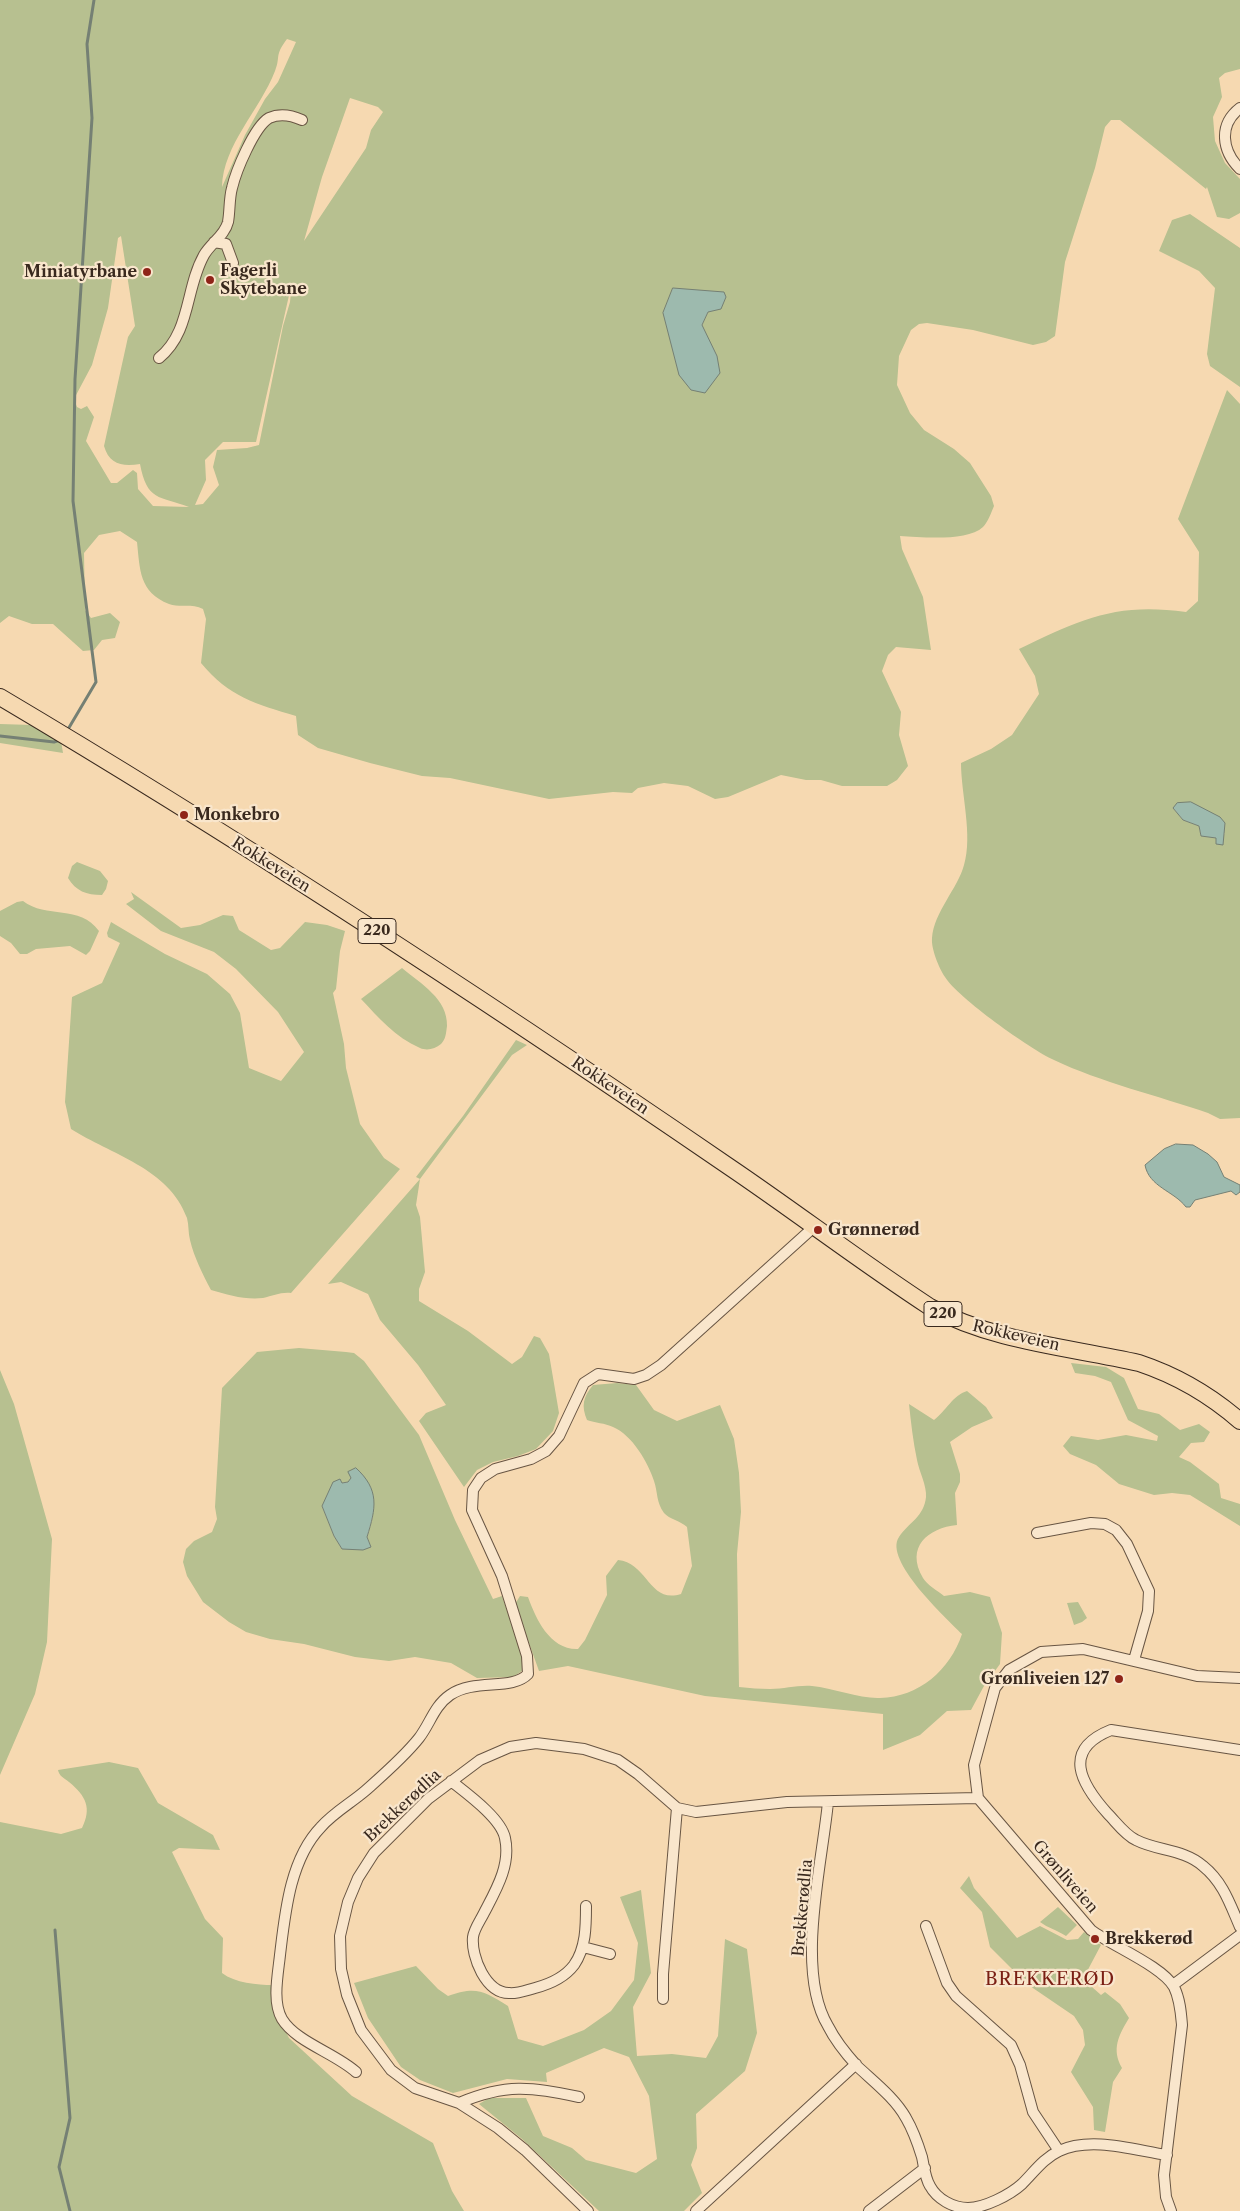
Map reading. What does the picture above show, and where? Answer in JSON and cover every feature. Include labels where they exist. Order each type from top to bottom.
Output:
[{"type":"main road","name":"Rokkeveien","points":[[0,697],[427,963],[815,1226],[898,1286],[947,1317],[965,1325],[996,1334],[1131,1361],[1161,1370],[1194,1386],[1240,1421]]},
{"type":"street","points":[[1240,108],[1229,120],[1224,135],[1228,152],[1240,169]]},
{"type":"street","points":[[159,358],[172,344],[180,331],[199,268],[204,256],[224,231],[236,177],[246,152],[262,124],[270,118],[283,114],[302,120]]},
{"type":"street","points":[[214,242],[226,244],[233,263]]},
{"type":"street","points":[[356,2072],[294,2032],[282,2018],[278,2005],[277,1984],[290,1892],[302,1853],[320,1827],[366,1790],[420,1737],[440,1704],[451,1695],[471,1686],[517,1683],[528,1674],[527,1656],[502,1576],[472,1510],[473,1490],[477,1483],[495,1469],[531,1459],[546,1451],[559,1436],[584,1383],[598,1374],[634,1379],[646,1375],[661,1365],[815,1226]]},
{"type":"street","points":[[1037,1533],[1091,1523],[1105,1524],[1116,1530],[1127,1544],[1149,1591],[1148,1611],[1134,1660]]},
{"type":"street","points":[[663,1998],[663,1974],[677,1808],[696,1812],[742,1806],[978,1798],[974,1765],[995,1688],[1009,1670],[1041,1652],[1083,1649],[1197,1676],[1240,1678]]},
{"type":"street","points":[[1240,1750],[1111,1730],[1097,1736],[1086,1746],[1081,1761],[1081,1777],[1092,1796],[1117,1824],[1135,1840],[1189,1857],[1202,1864],[1223,1887],[1240,1927]]},
{"type":"street","name":"Brekkerødlia","points":[[584,2210],[525,2150],[498,2128],[459,2103],[415,2088],[391,2070],[361,2030],[348,1995],[340,1952],[340,1936],[348,1902],[358,1878],[374,1853],[428,1799],[450,1780],[480,1760],[510,1747],[536,1743],[558,1745],[584,1749],[618,1760],[638,1774],[677,1808]]},
{"type":"street","points":[[450,1780],[485,1810],[506,1837],[505,1866],[500,1883],[473,1937],[474,1950],[484,1977],[498,1991],[510,1993],[538,1987],[565,1974],[578,1957],[582,1947],[586,1906]]},
{"type":"street","name":"Grønliveien","points":[[978,1798],[1091,1930],[1104,1940],[1154,1968],[1173,1985]]},
{"type":"street","name":"Brekkerødlia","points":[[828,1802],[813,1934],[814,1983],[817,2000],[828,2026],[856,2064],[876,2083],[905,2116],[930,2186],[943,2200],[951,2205],[972,2209],[998,2199],[1021,2185],[1038,2166],[1059,2151],[1075,2146],[1098,2145],[1167,2155]]},
{"type":"street","points":[[926,1926],[947,1983],[968,2008],[1011,2045],[1020,2065],[1033,2112],[1059,2151]]},
{"type":"street","points":[[1172,2211],[1166,2197],[1164,2175],[1182,2025],[1180,2009],[1173,1985],[1240,1935]]},
{"type":"street","points":[[582,1947],[610,1954]]},
{"type":"street","points":[[696,2211],[856,2064]]},
{"type":"street","points":[[459,2103],[480,2094],[508,2088],[544,2090],[579,2097]]},
{"type":"street","points":[[870,2211],[925,2168]]},
{"type":"green space","points":[[0,0],[1240,0],[1240,69],[1225,73],[1219,78],[1222,97],[1213,117],[1215,141],[1225,163],[1240,179],[1240,213],[1229,219],[1217,217],[1207,187],[1206,189],[1120,120],[1111,120],[1105,127],[1095,168],[1065,262],[1055,336],[1046,342],[1033,345],[973,330],[927,323],[919,324],[911,330],[899,356],[897,385],[910,413],[924,430],[954,449],[970,463],[991,496],[994,506],[988,520],[976,532],[943,538],[900,536],[902,549],[923,597],[931,650],[896,647],[888,655],[882,671],[901,712],[899,735],[908,766],[897,780],[887,786],[842,786],[821,780],[806,780],[781,775],[728,797],[715,799],[688,786],[664,783],[638,788],[632,793],[613,792],[549,799],[450,778],[422,776],[318,748],[298,735],[296,716],[244,698],[211,675],[201,663],[206,619],[203,609],[195,606],[169,604],[152,593],[143,579],[137,542],[120,531],[99,535],[84,553],[85,610],[91,618],[110,613],[120,622],[115,638],[102,640],[94,650],[83,651],[53,624],[32,624],[9,616],[0,623]],"holes":[[[287,39],[296,42],[278,82],[265,99],[245,135],[222,187],[224,172],[235,142],[275,71],[283,45]],[[350,98],[378,107],[383,112],[371,130],[366,148],[304,241],[322,177]],[[121,236],[135,326],[128,337],[104,446],[109,457],[117,463],[127,465],[140,464],[146,485],[156,495],[189,507],[153,506],[138,489],[137,473],[133,470],[117,483],[111,483],[86,441],[94,417],[87,406],[81,409],[77,407],[74,399],[92,365],[108,308],[118,238]],[[292,282],[290,302],[283,326],[259,445],[247,448],[217,450],[213,467],[219,485],[203,504],[195,505],[206,480],[205,460],[223,442],[256,442]],[[673,288],[708,312],[702,325]]]},
{"type":"green space","points":[[1190,214],[1240,248],[1240,387],[1210,366],[1207,354],[1215,288],[1199,271],[1159,251],[1172,220]]},
{"type":"green space","points":[[1227,390],[1240,404],[1240,1118],[1220,1119],[1208,1113],[1091,1075],[1043,1054],[995,1022],[952,986],[940,969],[932,942],[937,919],[961,874],[966,853],[967,828],[961,763],[991,749],[1012,735],[1039,694],[1035,676],[1019,649],[1080,621],[1119,611],[1162,609],[1186,612],[1198,601],[1199,552],[1178,519]],"holes":[[[1173,808],[1225,834],[1201,836],[1199,826],[1183,820]]]},
{"type":"green space","points":[[0,724],[32,725],[61,741],[63,753],[0,743]]},
{"type":"green space","points":[[77,862],[100,871],[108,881],[102,895],[91,894],[74,886],[68,878],[72,866]]},
{"type":"green space","points":[[131,892],[181,928],[200,925],[223,915],[233,916],[239,930],[271,950],[280,948],[305,922],[327,925],[345,931],[340,951],[336,989],[333,993],[344,1044],[346,1068],[360,1124],[384,1158],[400,1169],[291,1293],[263,1298],[243,1298],[211,1290],[194,1253],[189,1237],[187,1218],[178,1201],[167,1187],[153,1174],[137,1164],[71,1129],[65,1102],[72,997],[102,983],[120,943],[108,937],[107,933],[111,922],[165,954],[207,974],[230,994],[240,1013],[249,1068],[281,1081],[304,1052],[278,1012],[236,969],[214,952],[161,931],[126,904],[134,899]]},
{"type":"green space","points":[[23,901],[42,909],[73,914],[91,923],[99,931],[90,951],[86,955],[70,946],[36,949],[27,954],[20,954],[11,943],[0,936],[0,911]]},
{"type":"green space","points":[[402,968],[425,986],[443,1008],[446,1016],[446,1036],[441,1044],[434,1048],[423,1049],[411,1044],[388,1026],[361,999]]},
{"type":"green space","points":[[516,1040],[527,1045],[512,1055],[420,1179],[416,1177],[463,1116]]},
{"type":"green space","points":[[420,1179],[416,1205],[420,1217],[425,1272],[419,1289],[419,1301],[468,1331],[512,1364],[522,1357],[534,1336],[540,1338],[549,1354],[559,1413],[553,1431],[536,1449],[493,1462],[477,1470],[464,1487],[419,1421],[426,1413],[446,1405],[418,1365],[380,1320],[368,1294],[341,1282],[328,1284]]},
{"type":"green space","points":[[299,1348],[354,1353],[364,1361],[419,1435],[455,1520],[493,1599],[502,1596],[524,1661],[522,1671],[513,1677],[477,1678],[451,1663],[415,1657],[389,1661],[355,1657],[304,1644],[270,1639],[246,1632],[229,1622],[203,1602],[187,1576],[183,1562],[186,1549],[194,1541],[212,1532],[217,1519],[215,1507],[222,1388],[257,1352]],"holes":[[[351,1478],[373,1516],[367,1537],[371,1547],[342,1549],[334,1536],[322,1506],[342,1483],[349,1482]]]},
{"type":"green space","points":[[1071,1363],[1106,1367],[1124,1378],[1138,1409],[1159,1414],[1180,1430],[1199,1424],[1210,1432],[1204,1442],[1191,1443],[1179,1457],[1190,1462],[1219,1484],[1221,1498],[1240,1504],[1240,1526],[1190,1495],[1172,1493],[1154,1495],[1119,1484],[1096,1465],[1070,1454],[1063,1446],[1071,1436],[1098,1440],[1126,1435],[1157,1441],[1158,1436],[1128,1420],[1111,1382],[1095,1376],[1075,1373]]},
{"type":"green space","points":[[0,1370],[14,1404],[52,1539],[47,1642],[35,1694],[0,1775]]},
{"type":"green space","points":[[617,1383],[636,1385],[654,1410],[677,1421],[720,1405],[734,1439],[739,1473],[741,1512],[737,1554],[739,1687],[770,1689],[812,1686],[872,1698],[908,1693],[920,1687],[941,1670],[950,1659],[962,1634],[918,1588],[900,1560],[896,1547],[899,1537],[922,1510],[926,1497],[912,1432],[909,1404],[934,1420],[958,1396],[967,1391],[986,1407],[993,1418],[972,1427],[950,1442],[960,1474],[960,1482],[955,1493],[957,1525],[937,1530],[929,1535],[918,1548],[917,1557],[918,1567],[925,1581],[944,1596],[970,1592],[990,1597],[1002,1633],[1000,1664],[984,1686],[971,1710],[947,1711],[920,1735],[883,1750],[883,1714],[705,1696],[568,1666],[539,1671],[515,1604],[520,1596],[528,1597],[535,1615],[552,1639],[568,1648],[578,1649],[585,1640],[607,1595],[606,1576],[618,1560],[636,1568],[655,1588],[670,1596],[681,1594],[692,1566],[687,1527],[666,1515],[661,1509],[651,1474],[633,1443],[627,1436],[610,1426],[587,1420],[584,1402],[593,1385]]},
{"type":"green space","points":[[1078,1602],[1087,1618],[1074,1625],[1067,1603]]},
{"type":"green space","points":[[109,1762],[138,1768],[158,1803],[213,1835],[220,1850],[179,1848],[172,1852],[205,1919],[223,1938],[222,1973],[240,1981],[273,1985],[275,2010],[289,2038],[352,2096],[433,2143],[452,2191],[464,2211],[0,2211],[0,1822],[61,1834],[82,1828],[87,1814],[86,1803],[80,1792],[58,1770]]},
{"type":"green space","points":[[969,1876],[974,1888],[1017,1938],[1040,1926],[1067,1940],[1078,1939],[1084,1932],[1101,1945],[1083,1979],[1101,1995],[1105,1992],[1120,2004],[1129,2018],[1118,2042],[1117,2055],[1122,2068],[1113,2082],[1105,2132],[1094,2130],[1093,2107],[1071,2072],[1085,2045],[1083,2030],[1074,2016],[1027,1984],[990,1947],[982,1912],[960,1888]]},
{"type":"green space","points":[[641,1890],[651,1973],[633,2007],[637,2056],[672,2054],[706,2058],[718,2036],[725,1939],[747,1949],[757,2033],[745,2071],[696,2114],[697,2148],[691,2165],[702,2193],[684,2211],[599,2211],[522,2139],[479,2104],[489,2098],[526,2098],[543,2136],[572,2148],[586,2160],[636,2173],[657,2159],[649,2096],[629,2057],[604,2048],[546,2073],[547,2082],[507,2079],[453,2093],[420,2080],[401,2067],[368,2018],[354,1983],[416,1966],[438,1989],[448,1996],[466,1991],[480,1992],[508,2006],[518,2039],[543,2046],[584,2030],[611,2011],[634,1980],[638,1943],[620,1897]]},
{"type":"green space","points":[[1058,1907],[1077,1925],[1066,1936],[1040,1922]]},
{"type":"shaded area","points":[[673,288],[724,292],[726,297],[721,309],[708,312],[702,325],[717,356],[720,373],[705,393],[691,390],[679,375],[663,313]]},
{"type":"shaded area","points":[[1191,802],[1220,817],[1225,823],[1223,845],[1216,844],[1216,838],[1201,836],[1199,826],[1183,820],[1173,808],[1177,803]]},
{"type":"shaded area","points":[[1176,1144],[1193,1145],[1208,1154],[1217,1162],[1224,1177],[1240,1185],[1240,1192],[1236,1195],[1231,1191],[1195,1200],[1190,1207],[1186,1207],[1151,1179],[1145,1165],[1164,1149]]},
{"type":"shaded area","points":[[356,1468],[369,1484],[374,1500],[367,1537],[371,1547],[363,1550],[342,1549],[334,1536],[322,1506],[333,1482],[340,1479],[342,1483],[348,1482],[351,1478],[348,1472]]},
{"type":"waterway","points":[[67,731],[96,682],[73,501],[75,379],[92,118],[87,44],[94,0]]},
{"type":"waterway","points":[[0,736],[54,742],[60,740]]},
{"type":"waterway","points":[[55,1930],[70,2118],[59,2167],[70,2211]]},
{"type":"place","name":"Miniatyrbane","points":[[147,272]]},
{"type":"place","name":"Fagerli Skytebane","points":[[210,280]]},
{"type":"place","name":"Monkebro","points":[[184,815]]},
{"type":"place","name":"Grønnerød","points":[[818,1230]]},
{"type":"place","name":"Grønliveien 127","points":[[1119,1679]]},
{"type":"place","name":"Brekkerød","points":[[1095,1939]]},
{"type":"district","name":"BREKKERØD","points":[[1050,1980]]}]
